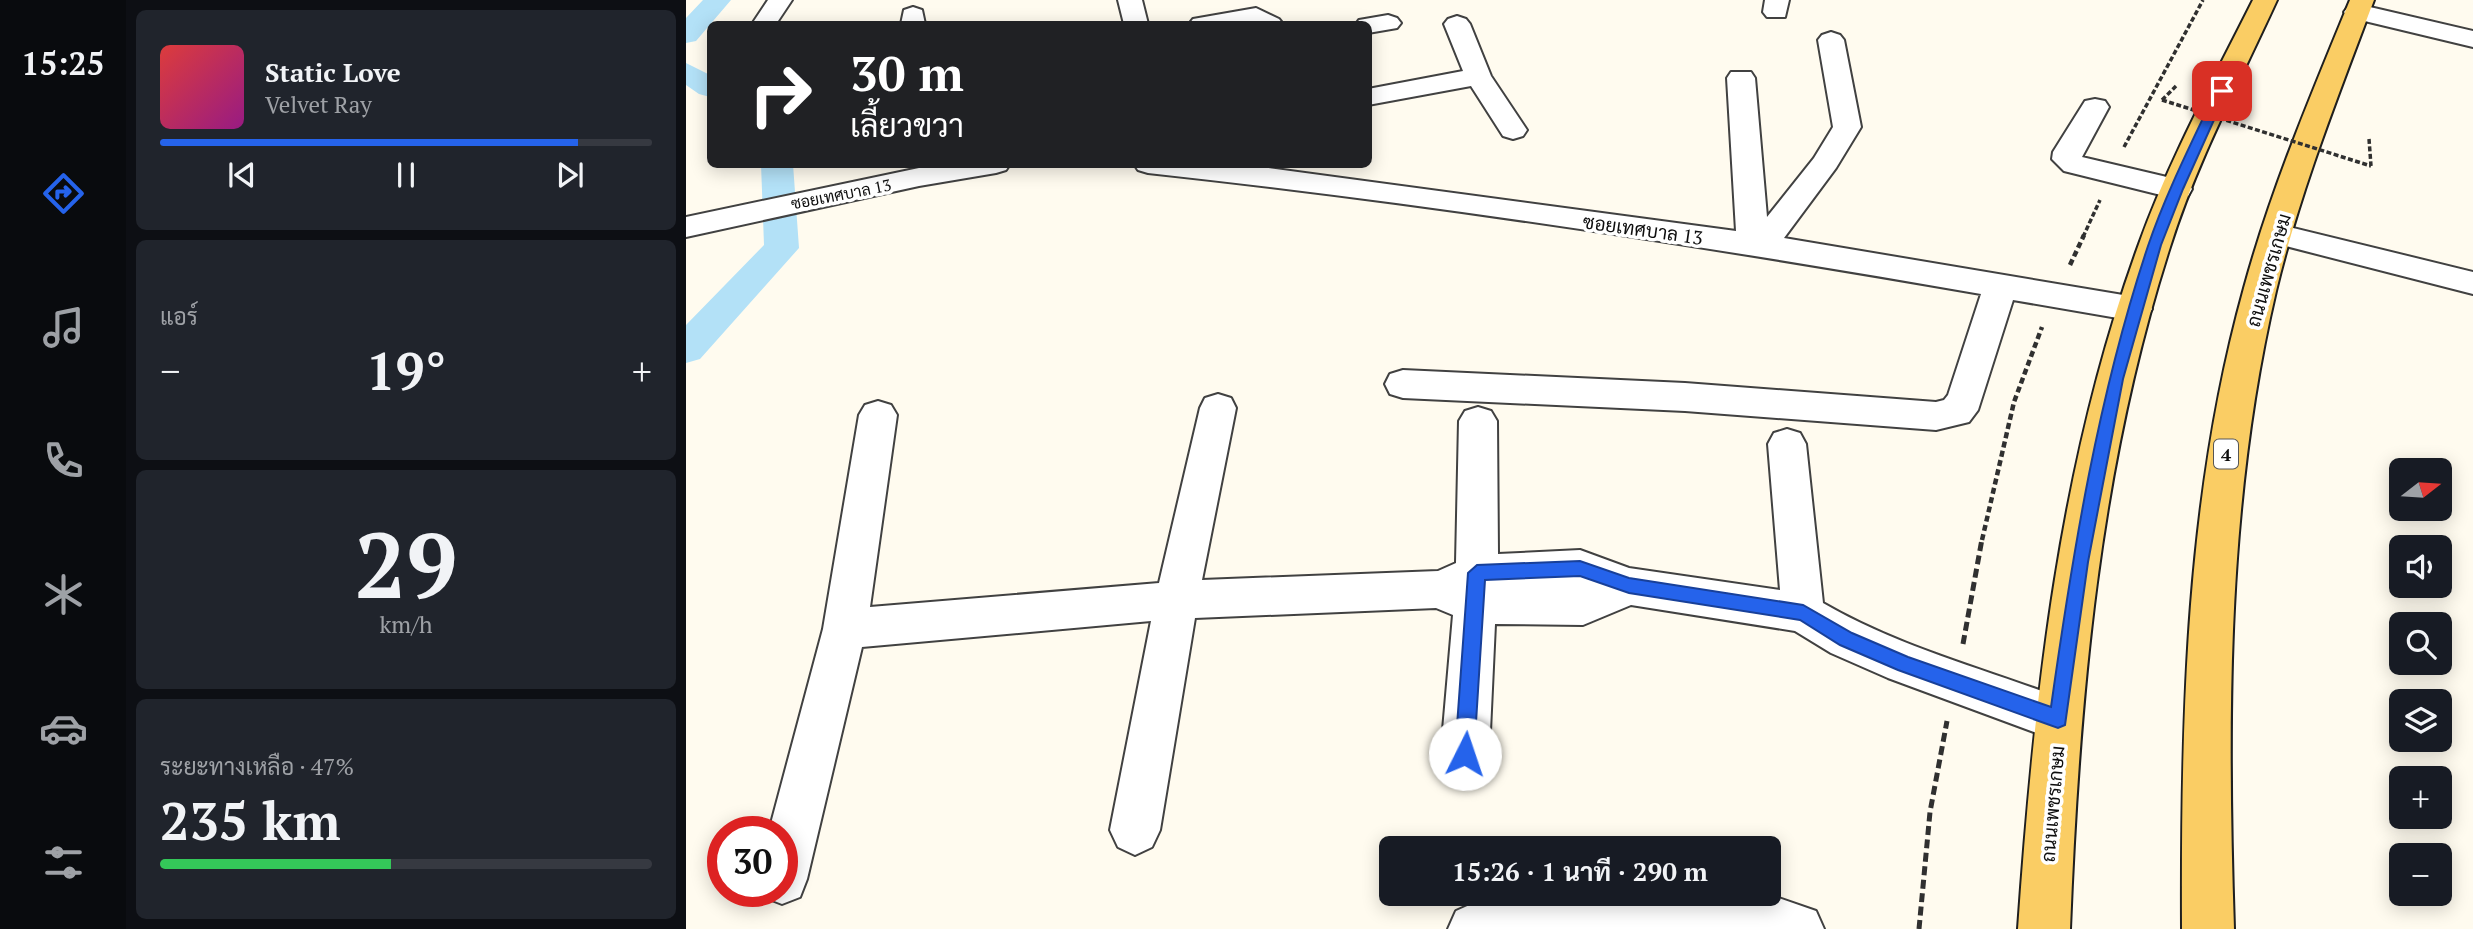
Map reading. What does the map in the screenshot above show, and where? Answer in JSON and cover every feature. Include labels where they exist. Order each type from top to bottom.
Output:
[{"type":"main road","name":"ถนนเพชรเกษม","points":[[2044,929],[2058,719],[2084,538],[2116,379],[2135,309],[2177,189],[2264,0]]},
{"type":"main road","name":"ถนนเพชรเกษม","points":[[2208,929],[2205,813],[2209,614],[2226,453],[2250,328],[2277,234],[2360,6]]},
{"type":"street","points":[[766,21],[780,0]]},
{"type":"street","points":[[1130,0],[1135,21]]},
{"type":"street","points":[[2360,6],[2473,39]]},
{"type":"street","points":[[1222,21],[1256,16],[1265,21]]},
{"type":"street","points":[[1457,24],[1478,76],[1513,130]]},
{"type":"street","points":[[1758,245],[1826,162],[1847,127],[1831,40]]},
{"type":"street","points":[[1372,96],[1478,76]]},
{"type":"street","points":[[1741,78],[1758,245]]},
{"type":"street","points":[[2095,107],[2067,152],[2067,159],[2074,165],[2177,189]]},
{"type":"street","name":"ซอยเทศบาล 13","points":[[686,227],[861,191],[918,171],[951,168]]},
{"type":"street","name":"ซอยเทศบาล 13","points":[[1224,168],[1262,170],[1758,245],[2135,309]]},
{"type":"street","points":[[2277,234],[2473,283]]},
{"type":"street","points":[[1403,384],[1685,397],[1936,415],[1956,412],[1965,400],[2001,285]]},
{"type":"street","points":[[1135,830],[1176,602],[1218,408]]},
{"type":"street","points":[[798,816],[845,629],[878,415]]},
{"type":"street","points":[[1465,754],[1464,589],[1478,421]]},
{"type":"street","points":[[1787,444],[1803,613]]},
{"type":"street","points":[[845,629],[1216,597],[1464,589],[1583,606],[1629,586],[1803,613],[1846,639],[2058,719]]},
{"type":"street","points":[[1474,929],[1685,906],[1730,910],[1795,928]]},
{"type":"path","points":[[2067,273],[2140,114],[2203,0]]},
{"type":"path","points":[[2176,86],[2162,100],[2371,166],[2369,139]]},
{"type":"path","points":[[1919,929],[1930,812],[1998,465],[2032,349],[2045,320]]},
{"type":"waterway","points":[[686,35],[718,0]]},
{"type":"waterway","points":[[686,72],[707,86]]},
{"type":"waterway","points":[[686,349],[782,248],[777,168]]},
{"type":"route","points":[[1465,754],[1477,573],[1580,568],[1629,586],[1803,613],[1846,639],[1904,664],[2058,719],[2080,562],[2116,379],[2155,245],[2177,189],[2222,91]]}]
